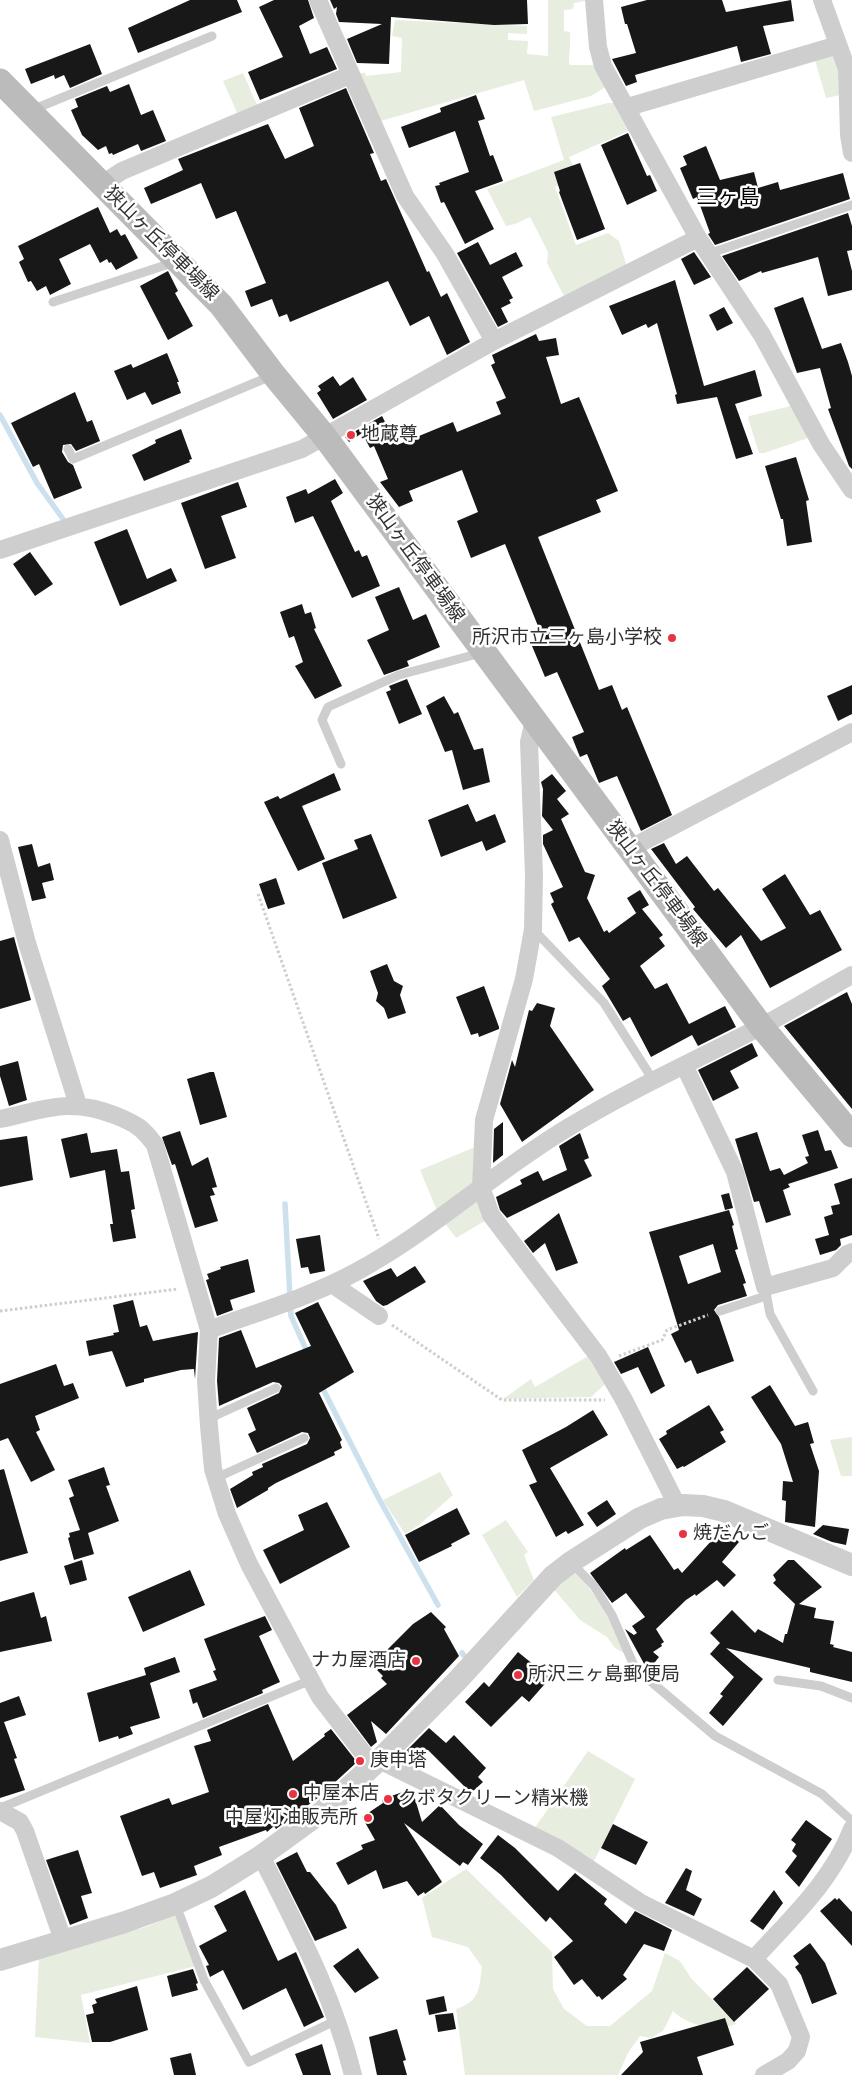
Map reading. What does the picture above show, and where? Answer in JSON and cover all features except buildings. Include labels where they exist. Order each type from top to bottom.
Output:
[{"type":"main road","name":"狭山ヶ丘停車場線","points":[[0,81],[221,305],[274,375],[325,437],[761,1026],[846,1124]]},
{"type":"street","points":[[318,0],[350,75],[406,196],[445,254],[494,341]]},
{"type":"street","points":[[594,0],[598,47],[603,66],[628,107],[698,238],[762,335],[821,444],[852,490]]},
{"type":"street","points":[[822,0],[847,69],[849,135],[852,153]]},
{"type":"street","points":[[628,107],[838,45]]},
{"type":"street","points":[[102,184],[122,170],[350,75]]},
{"type":"street","points":[[0,550],[302,449],[494,341],[698,238]]},
{"type":"street","points":[[534,720],[529,742],[534,874],[533,929],[524,979],[484,1120],[481,1187],[491,1215],[602,1362],[624,1400],[678,1505]]},
{"type":"street","points":[[629,849],[852,732]]},
{"type":"street","points":[[0,840],[27,943],[78,1105]]},
{"type":"street","points":[[209,1330],[332,1284],[384,1254],[458,1205],[504,1168],[569,1127],[653,1080],[761,1026],[852,975]]},
{"type":"street","points":[[684,1065],[735,1172],[766,1292],[834,1268],[847,1254],[852,1252]]},
{"type":"street","points":[[0,1119],[63,1105],[78,1105],[98,1109],[143,1128],[156,1146],[209,1330],[206,1382],[208,1418],[216,1478],[227,1514],[249,1564],[320,1697],[376,1763],[558,1848],[641,1903],[754,1959],[779,1984],[801,2037],[797,2051],[788,2062],[764,2075]]},
{"type":"street","points":[[332,1284],[379,1316]]},
{"type":"street","points":[[0,1960],[125,1922],[175,1904],[211,1888],[262,1856],[323,1811],[376,1763],[457,1682],[552,1576],[640,1518],[678,1505],[702,1506],[724,1511],[852,1565]]},
{"type":"street","points":[[0,1809],[20,1822],[25,1831],[63,1940]]},
{"type":"street","points":[[754,1959],[828,1877],[843,1852],[852,1829]]},
{"type":"street","points":[[262,1856],[325,1985],[338,2020],[353,2075]]},
{"type":"lane","points":[[29,111],[212,36]]},
{"type":"lane","points":[[708,254],[852,205]]},
{"type":"lane","points":[[53,302],[178,261]]},
{"type":"lane","points":[[68,448],[73,459],[274,375]]},
{"type":"lane","points":[[341,764],[322,720],[328,707],[399,675],[484,652]]},
{"type":"lane","points":[[533,929],[604,1003],[653,1080]]},
{"type":"lane","points":[[720,1311],[766,1292],[770,1314],[786,1346],[814,1391]]},
{"type":"lane","points":[[208,1418],[276,1388]]},
{"type":"lane","points":[[216,1478],[304,1438]]},
{"type":"lane","points":[[571,1562],[594,1586],[635,1668],[715,1736],[822,1794],[852,1820]]},
{"type":"lane","points":[[0,1809],[311,1680]]},
{"type":"lane","points":[[778,1680],[821,1686],[852,1698]]},
{"type":"lane","points":[[175,1904],[204,1980],[249,2062],[338,2020]]},
{"type":"path","points":[[258,894],[384,1254]]},
{"type":"path","points":[[0,1311],[154,1291],[196,1288]]},
{"type":"path","points":[[602,1362],[662,1340],[667,1330],[720,1311]]},
{"type":"path","points":[[379,1316],[502,1400],[624,1400]]},
{"type":"shaded area","points":[[548,0],[590,0],[574,3],[573,9],[564,10],[564,31],[570,32],[569,63],[570,65],[599,65],[607,86],[591,96],[534,111],[524,80],[377,122],[356,73],[365,73],[366,76],[401,72],[402,38],[392,36],[395,20],[527,26],[527,34],[508,33],[508,40],[528,41],[527,54],[548,56]]},
{"type":"shaded area","points":[[834,45],[845,94],[826,98],[812,50]]},
{"type":"shaded area","points":[[243,73],[258,107],[238,115],[223,81]]},
{"type":"shaded area","points":[[614,103],[633,129],[569,157],[578,178],[555,187],[576,245],[608,233],[619,241],[627,267],[565,298],[547,263],[548,252],[530,217],[506,226],[487,189],[564,160],[551,117]]},
{"type":"shaded area","points":[[791,406],[808,438],[759,453],[749,416]]},
{"type":"shaded area","points":[[475,1147],[476,1182],[438,1213],[420,1170]]},
{"type":"shaded area","points":[[476,1200],[488,1219],[456,1238],[444,1222]]},
{"type":"shaded area","points":[[590,1355],[606,1383],[591,1397],[503,1399],[531,1379],[535,1387]]},
{"type":"shaded area","points":[[852,1437],[852,1476],[841,1476],[830,1440]]},
{"type":"shaded area","points":[[440,1472],[453,1495],[419,1525],[405,1534],[383,1500]]},
{"type":"shaded area","points":[[506,1520],[528,1552],[524,1555],[534,1580],[517,1597],[482,1535]]},
{"type":"shaded area","points":[[575,1570],[604,1610],[625,1654],[615,1648],[607,1637],[580,1620],[552,1587]]},
{"type":"shaded area","points":[[588,1751],[635,1779],[593,1863],[534,1829]]},
{"type":"shaded area","points":[[466,1869],[552,1952],[553,1989],[564,2009],[587,2026],[610,2026],[652,1991],[665,1953],[680,1961],[691,1978],[736,2024],[720,2027],[703,2026],[686,2020],[673,2011],[663,2031],[651,2038],[640,2036],[628,2053],[618,2075],[465,2075],[456,2009],[464,2006],[474,1998],[479,1988],[482,1967],[468,1947],[432,1937],[422,1898]]},
{"type":"shaded area","points":[[175,1915],[196,1966],[81,1995],[90,2043],[35,2037],[39,1957],[146,1927]]},
{"type":"waterway","points":[[0,415],[37,483],[63,519]]},
{"type":"waterway","points":[[285,1204],[291,1316],[308,1354]]},
{"type":"waterway","points":[[320,1383],[378,1497],[438,1605]]},
{"type":"waterway","points":[[462,1653],[466,1658]]},
{"type":"place","name":"地蔵尊","points":[[351,435]]},
{"type":"place","name":"所沢市立三ヶ島小学校","points":[[672,638]]},
{"type":"place","name":"焼だんご","points":[[683,1534]]},
{"type":"place","name":"ナカ屋酒店","points":[[416,1661]]},
{"type":"place","name":"所沢三ヶ島郵便局","points":[[518,1675]]},
{"type":"place","name":"庚申塔","points":[[360,1761]]},
{"type":"place","name":"中屋本店","points":[[293,1794]]},
{"type":"place","name":"クボタクリーン精米機","points":[[388,1799]]},
{"type":"place","name":"中屋灯油販売所","points":[[368,1818]]},
{"type":"district","name":"三ヶ島","points":[[728,198]]}]
